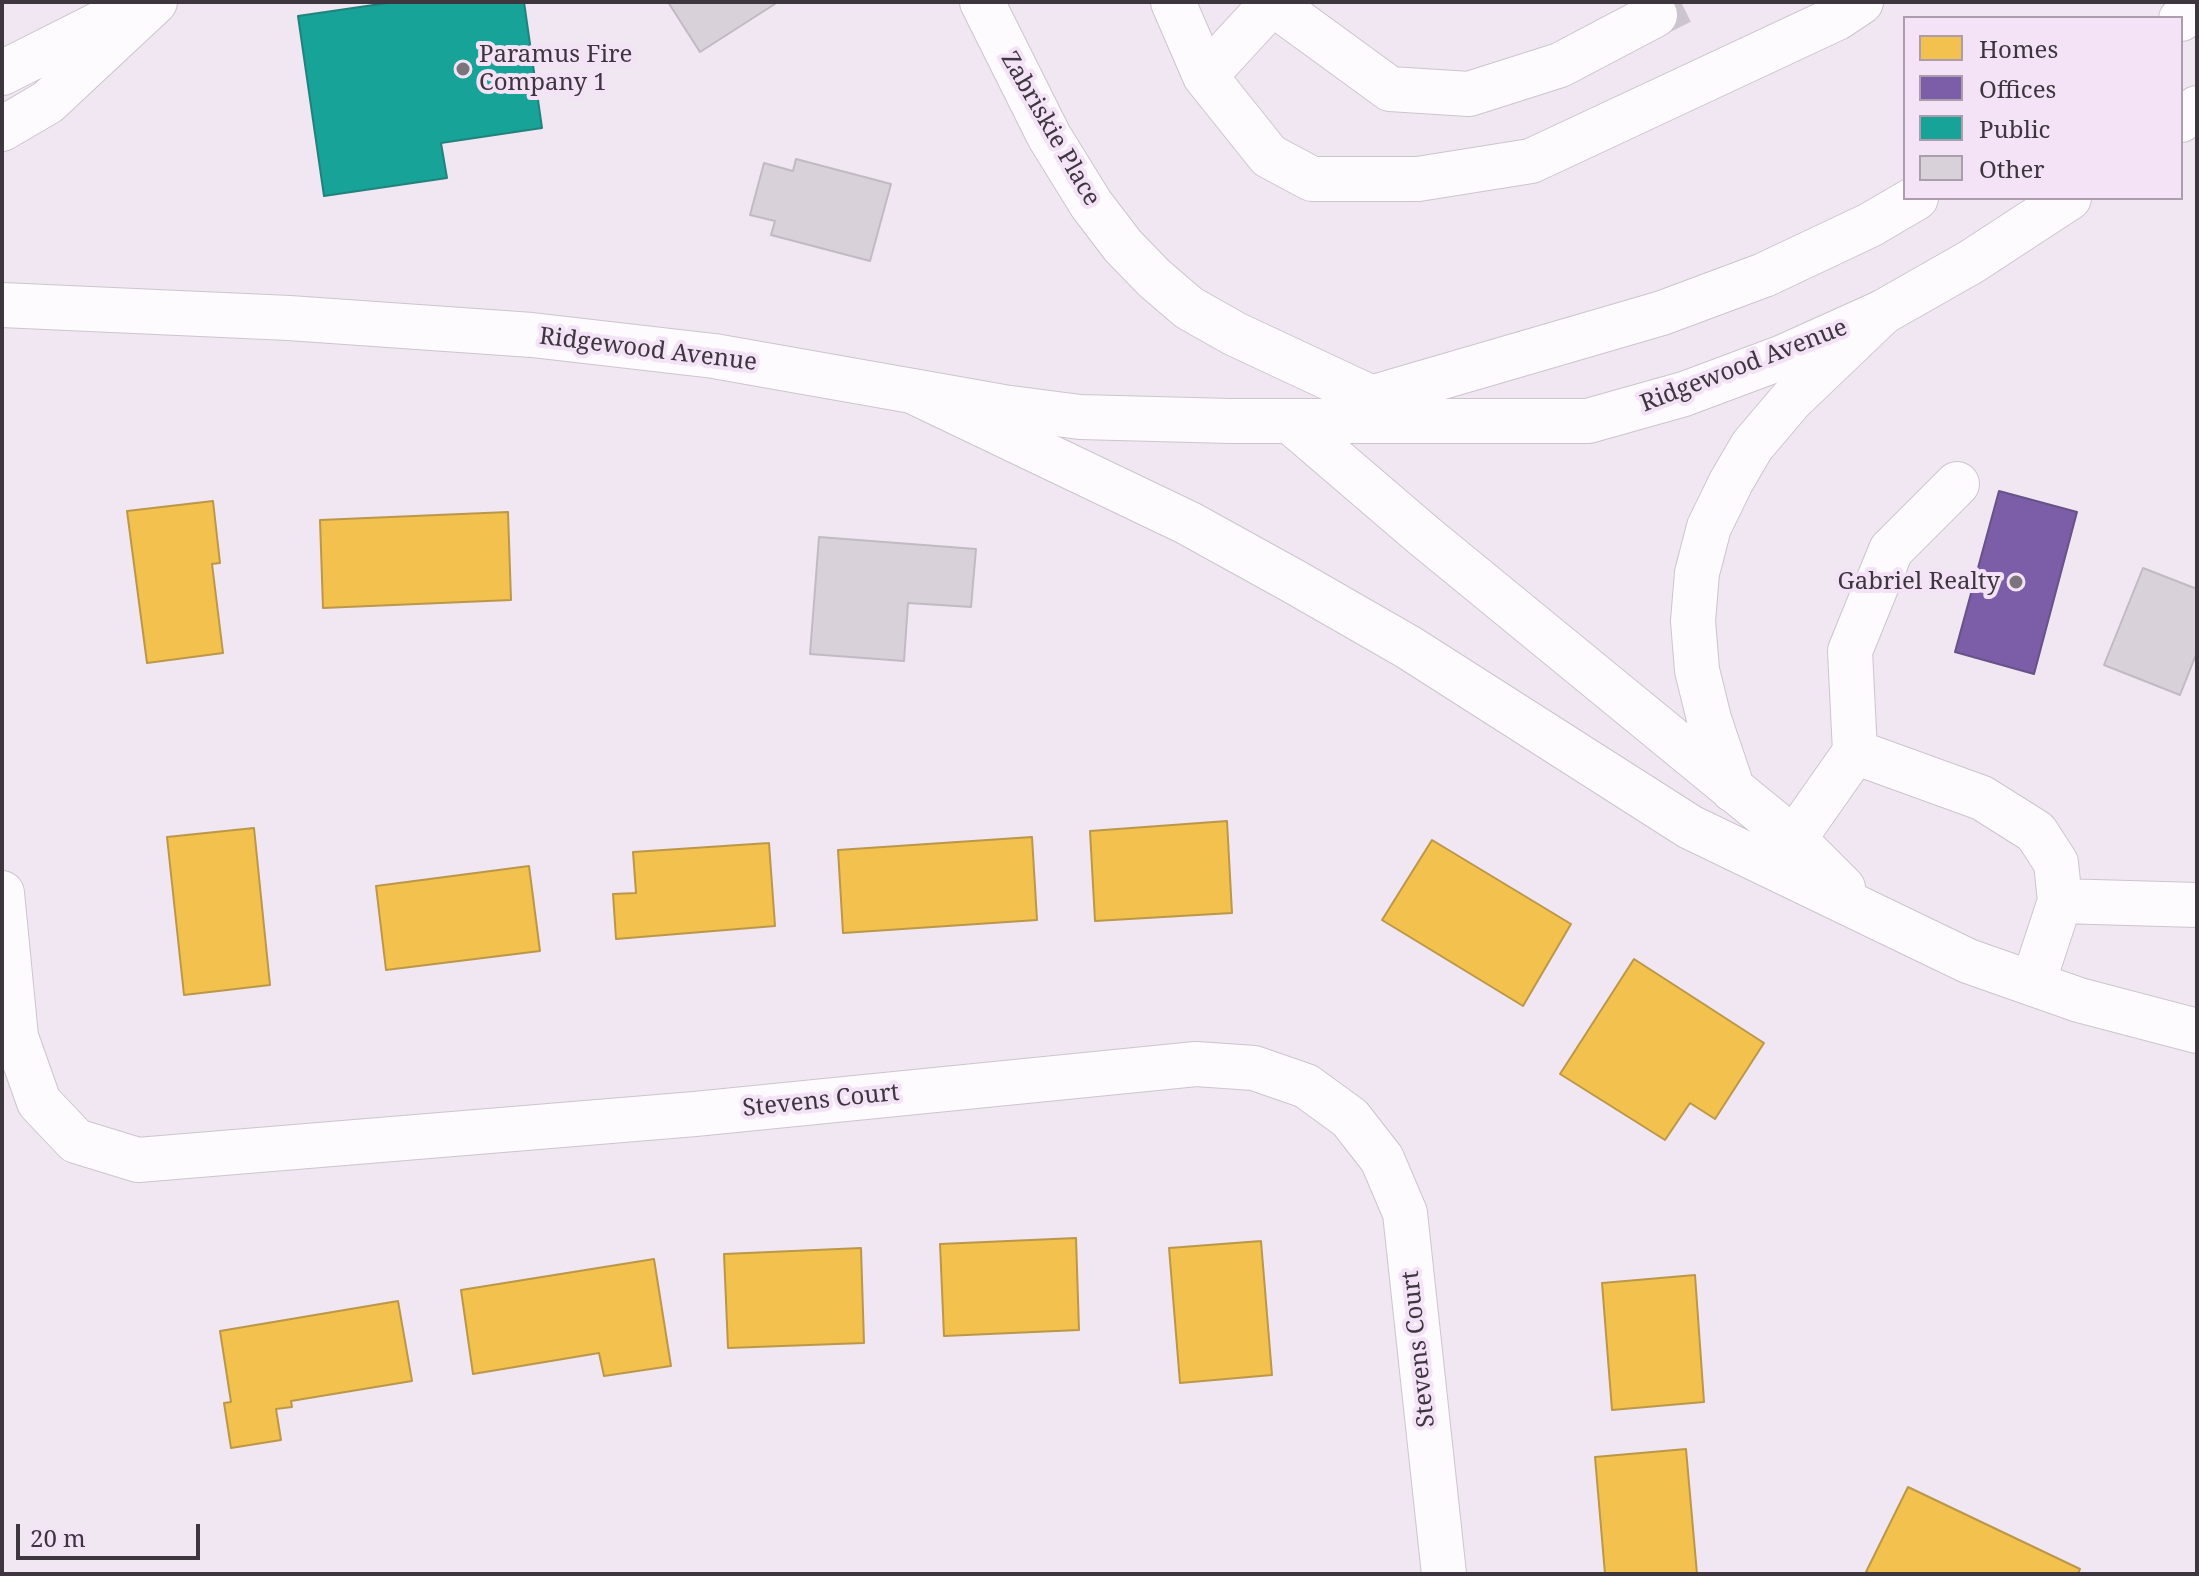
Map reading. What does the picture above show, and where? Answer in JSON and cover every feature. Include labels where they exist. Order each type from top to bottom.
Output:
[{"type":"main road","points":[[2,73],[144,2]]},
{"type":"main road","points":[[2,129],[48,102],[155,2]]},
{"type":"main road","name":"Zabriskie Place","points":[[982,2],[1049,136],[1091,204],[1123,246],[1154,278],[1189,308],[1235,334],[1372,398]]},
{"type":"main road","points":[[1173,2],[1205,76],[1269,156],[1312,179],[1418,179],[1531,161],[1837,18],[1861,2]]},
{"type":"main road","points":[[1205,76],[1273,3],[1390,89],[1469,94],[1560,65],[1655,15]]},
{"type":"main road","name":"Ridgewood Avenue","points":[[1290,421],[1662,313],[1764,275],[1870,225],[1913,200]]},
{"type":"main road","name":"Ridgewood Avenue","points":[[2,305],[303,319],[532,335],[714,356],[1003,407],[1080,417],[1156,420],[1588,421],[1684,394],[1783,357],[1883,312],[1971,262],[2066,200]]},
{"type":"main road","points":[[1733,790],[1709,719],[1697,670],[1693,621],[1697,573],[1709,527],[1752,446],[1791,400],[1883,312]]},
{"type":"main road","points":[[914,392],[1188,523],[1408,647],[1690,827],[1968,961],[2079,1000],[2197,1031]]},
{"type":"main road","points":[[1290,421],[1423,535],[1794,839],[1871,914]]},
{"type":"main road","points":[[1794,839],[1855,752],[1850,651],[1891,550],[1957,484]]},
{"type":"main road","points":[[1855,752],[1982,798],[2036,832],[2056,863],[2060,901],[2033,983]]},
{"type":"main road","name":"Stevens Court","points":[[2,893],[16,1037],[39,1102],[76,1141],[138,1160],[695,1114],[1196,1064],[1254,1068],[1306,1086],[1350,1118],[1382,1159],[1405,1213],[1444,1574]]},
{"type":"main road","points":[[2060,901],[2197,905]]},
{"type":"building: Homes","points":[[213,501],[220,563],[212,564],[223,653],[147,663],[127,511]]},
{"type":"building: Homes","points":[[508,512],[511,600],[323,608],[320,520]]},
{"type":"building: Homes","points":[[1227,821],[1232,913],[1095,921],[1090,831]]},
{"type":"building: Homes","points":[[254,828],[270,985],[184,995],[167,837]]},
{"type":"building: Homes","points":[[1032,837],[1037,920],[843,933],[838,850]]},
{"type":"building: Homes","points":[[1432,840],[1571,924],[1523,1006],[1382,920]]},
{"type":"building: Homes","points":[[769,843],[775,926],[616,939],[613,894],[636,893],[633,852]]},
{"type":"building: Homes","points":[[529,866],[540,951],[386,970],[376,886]]},
{"type":"building: Homes","points":[[1634,959],[1764,1043],[1715,1119],[1690,1103],[1665,1140],[1560,1074]]},
{"type":"building: Homes","points":[[1076,1238],[1079,1330],[944,1336],[940,1244]]},
{"type":"building: Homes","points":[[1261,1241],[1272,1375],[1180,1383],[1169,1248]]},
{"type":"building: Homes","points":[[861,1248],[864,1343],[728,1348],[724,1254]]},
{"type":"building: Homes","points":[[654,1259],[671,1366],[604,1376],[599,1353],[473,1374],[461,1290]]},
{"type":"building: Homes","points":[[1695,1275],[1704,1402],[1612,1410],[1602,1283]]},
{"type":"building: Homes","points":[[398,1301],[412,1381],[291,1401],[292,1407],[276,1409],[281,1440],[231,1448],[224,1403],[231,1402],[220,1331]]},
{"type":"building: Homes","points":[[1686,1449],[1697,1574],[1605,1574],[1595,1457]]},
{"type":"building: Homes","points":[[1908,1487],[2080,1569],[2078,1574],[1866,1572]]},
{"type":"building: Offices","name":"Gabriel Realty","points":[[1999,491],[2077,512],[2034,674],[1955,652]]},
{"type":"building: Public","name":"Paramus Fire Company 1","points":[[394,2],[524,2],[542,128],[441,143],[447,178],[324,196],[298,16]]},
{"type":"building: Other","points":[[668,2],[778,2],[700,52]]},
{"type":"building: Other","points":[[796,159],[891,184],[870,261],[771,235],[775,221],[750,215],[764,163],[793,171]]},
{"type":"building: Other","points":[[819,537],[976,549],[971,607],[908,603],[904,661],[810,654]]},
{"type":"building: Other","points":[[2143,568],[2197,589],[2197,652],[2180,695],[2104,665]]},
{"type":"tunnel","points":[[1655,15],[1681,2]]},
{"type":"place","name":"Paramus Fire Company 1","points":[[463,69]]},
{"type":"place","name":"Gabriel Realty","points":[[2016,582]]}]
